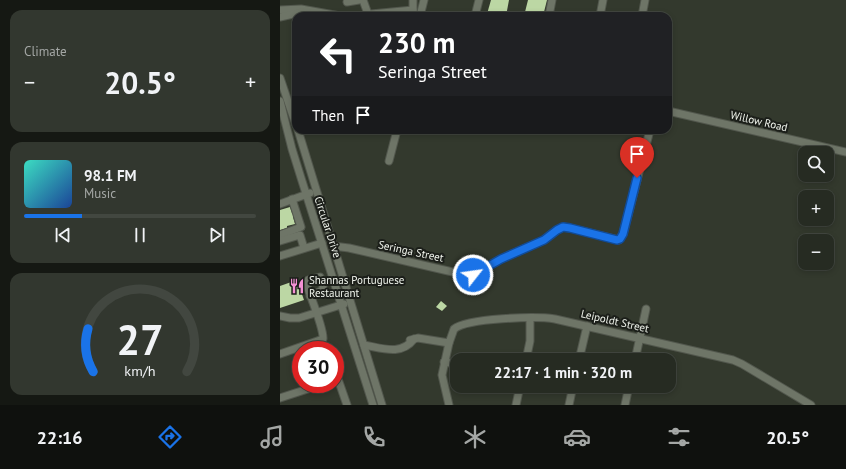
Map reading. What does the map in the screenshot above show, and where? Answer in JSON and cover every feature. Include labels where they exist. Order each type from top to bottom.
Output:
[{"type":"street","points":[[348,2],[359,0]]},
{"type":"street","points":[[363,0],[367,12]]},
{"type":"street","points":[[392,12],[413,10],[412,0]]},
{"type":"street","points":[[422,12],[424,0]]},
{"type":"street","points":[[476,12],[479,0]]},
{"type":"street","points":[[550,12],[552,0]]},
{"type":"street","points":[[601,12],[603,0]]},
{"type":"street","points":[[643,12],[646,0]]},
{"type":"street","points":[[280,10],[296,8],[319,12]]},
{"type":"street","points":[[301,12],[309,10]]},
{"type":"street","points":[[280,17],[292,14]]},
{"type":"street","points":[[280,78],[292,109]]},
{"type":"street","name":"Circular Drive","points":[[280,101],[306,194],[373,405]]},
{"type":"street","name":"Willow Road","points":[[672,112],[846,152]]},
{"type":"street","points":[[284,118],[292,115]]},
{"type":"street","name":"Circular Drive","points":[[299,134],[382,405]]},
{"type":"street","points":[[389,161],[396,134]]},
{"type":"street","name":"Seringa Street","points":[[333,246],[349,248],[470,276],[501,259],[542,241],[553,232],[563,227],[619,240],[623,234],[649,134]]},
{"type":"street","points":[[280,204],[316,191]]},
{"type":"street","points":[[280,235],[301,228],[292,199]]},
{"type":"street","points":[[280,241],[300,235],[304,248]]},
{"type":"street","points":[[280,256],[322,243]]},
{"type":"street","points":[[280,354],[323,339],[310,296]]},
{"type":"street","points":[[280,316],[294,318],[316,313],[350,302]]},
{"type":"street","points":[[637,353],[646,309]]},
{"type":"street","points":[[528,353],[530,343],[530,318]]},
{"type":"street","name":"Leipoldt Street","points":[[449,405],[442,378],[444,362],[453,330],[460,325],[501,319],[530,318],[555,319],[733,360],[811,405]]},
{"type":"street","points":[[581,353],[587,326]]},
{"type":"street","points":[[364,345],[388,350],[397,350],[407,346],[411,339],[429,339],[449,343]]},
{"type":"street","points":[[444,362],[450,363]]},
{"type":"street","points":[[280,398],[296,393]]},
{"type":"street","points":[[343,393],[347,405]]},
{"type":"street","points":[[516,405],[519,393]]},
{"type":"street","points":[[569,405],[572,393]]},
{"type":"street","points":[[625,405],[628,393]]},
{"type":"building","points":[[491,0],[509,0],[507,12],[488,12]]},
{"type":"building","points":[[528,0],[547,0],[544,12],[525,12]]},
{"type":"building","points":[[290,207],[292,213],[294,212],[295,217],[293,217],[295,224],[280,230],[280,210]]},
{"type":"building","points":[[297,280],[304,300],[280,308],[280,286]]},
{"type":"building","points":[[441,301],[447,306],[442,311],[436,307]]},
{"type":"place","name":"Shannas Portuguese Restaurant","points":[[297,286]]},
{"type":"route","points":[[473,275],[501,259],[521,252],[544,240],[553,232],[563,227],[619,240],[623,234],[637,178]]}]
